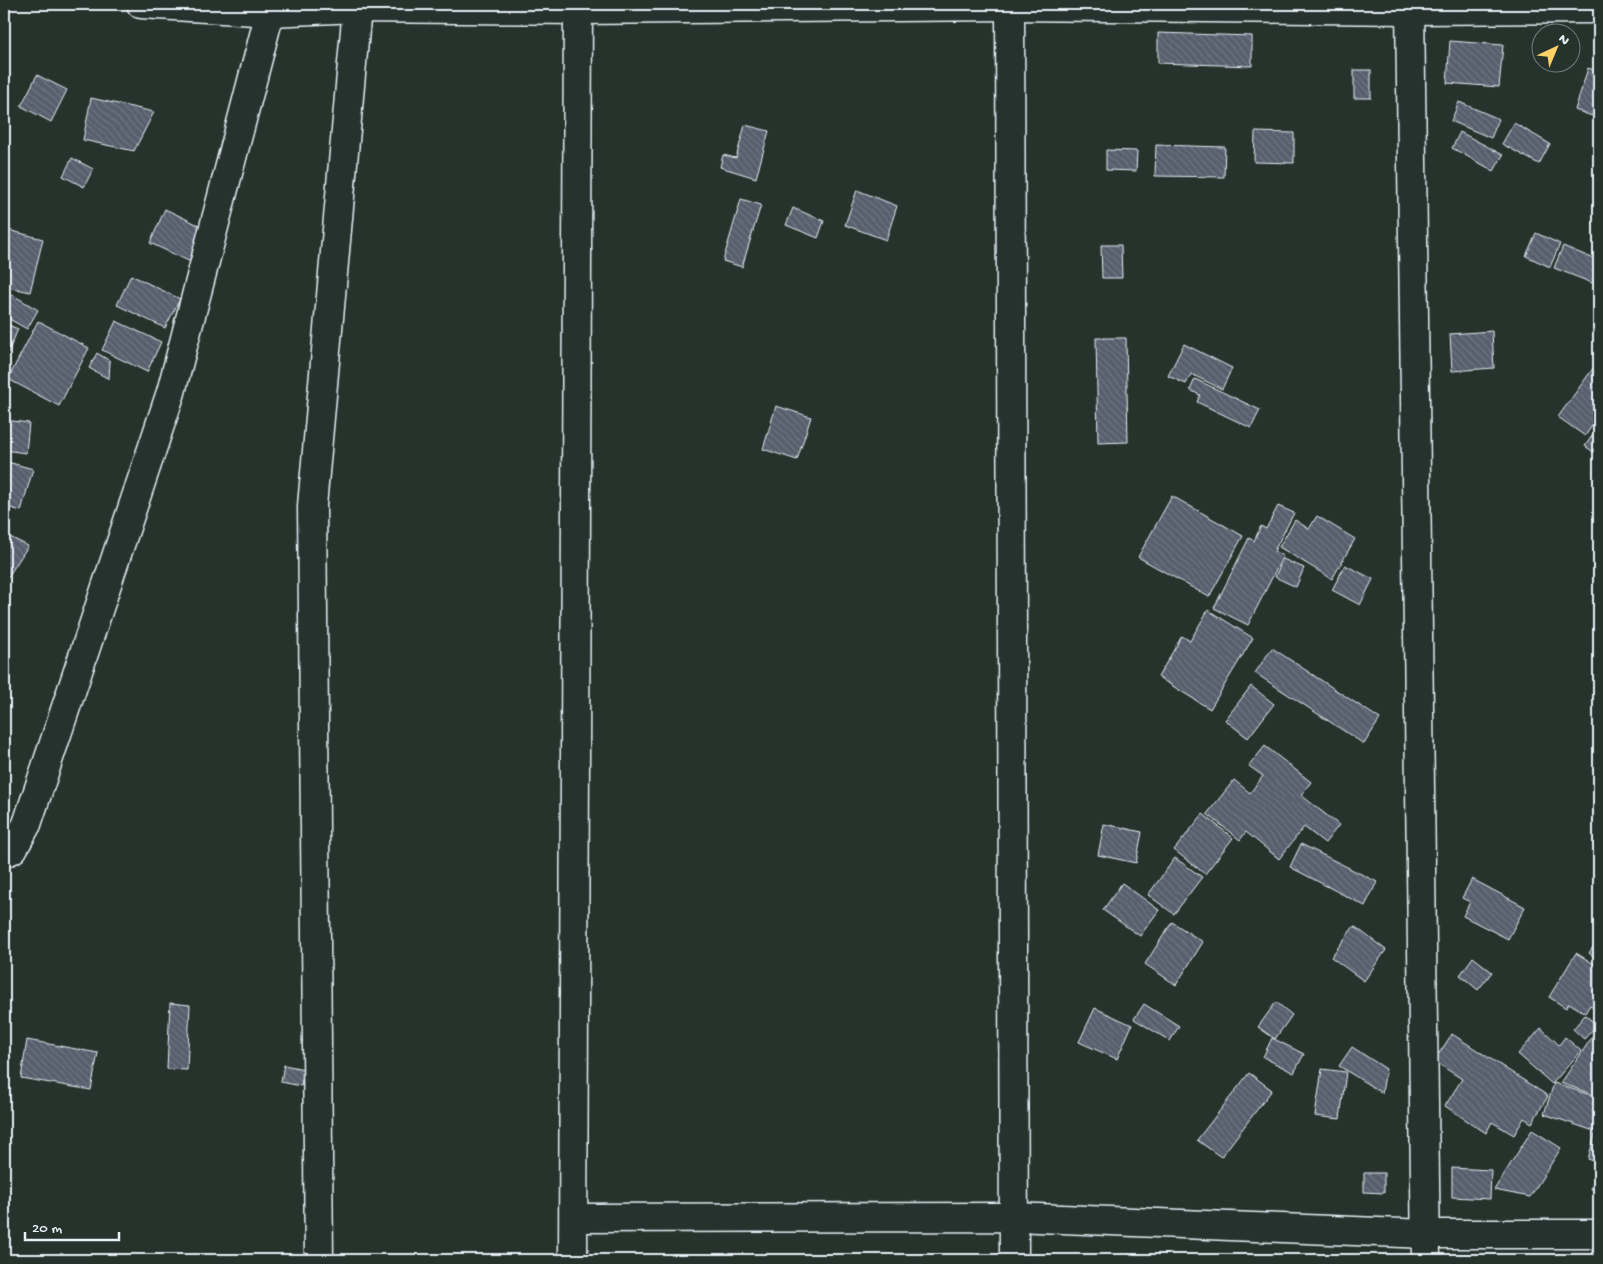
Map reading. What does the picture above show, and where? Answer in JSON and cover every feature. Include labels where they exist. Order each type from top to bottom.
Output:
[{"type":"street","points":[[141,4],[270,12],[357,8],[1010,5],[1599,9]]},
{"type":"street","points":[[1010,5],[1014,1260]]},
{"type":"street","points":[[573,1260],[578,7]]},
{"type":"street","points":[[1410,7],[1426,1247]]},
{"type":"street","points":[[319,1260],[312,506],[357,8]]},
{"type":"street","points":[[4,853],[13,849],[27,824],[170,392],[270,12]]},
{"type":"street","points":[[574,1218],[1014,1217],[1426,1247],[1599,1234]]},
{"type":"building","points":[[1158,33],[1252,36],[1252,66],[1158,63]]},
{"type":"building","points":[[1450,41],[1503,45],[1499,87],[1447,83]]},
{"type":"building","points":[[1588,68],[1599,72],[1599,104],[1595,117],[1575,110]]},
{"type":"building","points":[[1354,70],[1371,70],[1371,98],[1354,98]]},
{"type":"building","points":[[37,75],[67,90],[51,122],[21,106]]},
{"type":"building","points":[[91,98],[154,112],[134,151],[83,140]]},
{"type":"building","points":[[1459,102],[1499,119],[1491,138],[1451,121]]},
{"type":"building","points":[[1514,123],[1550,144],[1539,164],[1502,144]]},
{"type":"building","points":[[745,125],[769,131],[756,178],[720,167],[723,155],[736,158]]},
{"type":"building","points":[[1255,132],[1294,133],[1294,163],[1254,162]]},
{"type":"building","points":[[1460,132],[1503,155],[1494,171],[1452,148]]},
{"type":"building","points":[[1156,145],[1225,147],[1224,177],[1155,176]]},
{"type":"building","points":[[1106,150],[1137,151],[1136,171],[1106,170]]},
{"type":"building","points":[[72,158],[93,169],[84,187],[63,176]]},
{"type":"building","points":[[857,190],[897,206],[886,240],[845,225]]},
{"type":"building","points":[[741,199],[761,205],[742,267],[723,261]]},
{"type":"building","points":[[793,208],[824,221],[818,238],[786,225]]},
{"type":"building","points":[[165,209],[209,230],[193,263],[150,243]]},
{"type":"building","points":[[4,229],[43,239],[30,292],[4,286]]},
{"type":"building","points":[[1536,233],[1560,244],[1550,267],[1526,256]]},
{"type":"building","points":[[1101,245],[1121,245],[1122,278],[1102,278]]},
{"type":"building","points":[[1563,246],[1599,261],[1599,272],[1595,284],[1554,268]]},
{"type":"building","points":[[131,275],[180,299],[165,328],[117,305]]},
{"type":"building","points":[[11,294],[38,310],[27,329],[4,316],[4,306]]},
{"type":"building","points":[[38,321],[89,348],[59,406],[8,379]]},
{"type":"building","points":[[116,321],[161,342],[147,372],[102,350]]},
{"type":"building","points":[[4,323],[18,329],[5,360],[4,359]]},
{"type":"building","points":[[1492,331],[1494,368],[1452,371],[1450,334]]},
{"type":"building","points":[[1096,338],[1126,338],[1128,442],[1098,443]]},
{"type":"building","points":[[1184,344],[1232,368],[1222,389],[1191,374],[1186,384],[1168,376]]},
{"type":"building","points":[[97,353],[110,361],[109,379],[89,368]]},
{"type":"building","points":[[1594,367],[1599,371],[1599,416],[1585,436],[1558,417]]},
{"type":"building","points":[[1195,379],[1260,410],[1251,428],[1197,402],[1200,395],[1190,390]]},
{"type":"building","points":[[4,401],[6,401],[4,420]]},
{"type":"building","points":[[776,406],[811,417],[797,460],[763,449]]},
{"type":"building","points":[[4,420],[29,423],[26,453],[4,450]]},
{"type":"building","points":[[1599,426],[1599,456],[1585,446]]},
{"type":"building","points":[[4,461],[33,469],[21,511],[4,506]]},
{"type":"building","points":[[1172,496],[1243,536],[1209,597],[1138,557]]},
{"type":"building","points":[[1278,506],[1294,513],[1274,551],[1283,556],[1248,625],[1214,608],[1249,538],[1254,541],[1261,526],[1266,529]]},
{"type":"building","points":[[1317,516],[1355,539],[1332,579],[1279,547],[1295,520],[1309,529]]},
{"type":"building","points":[[4,534],[28,546],[8,577],[4,576]]},
{"type":"building","points":[[1283,559],[1304,568],[1296,587],[1275,577]]},
{"type":"building","points":[[1345,565],[1373,579],[1360,605],[1332,590]]},
{"type":"building","points":[[1208,610],[1253,638],[1210,709],[1158,677],[1182,636],[1190,641]]},
{"type":"building","points":[[1272,648],[1380,719],[1364,744],[1255,673]]},
{"type":"building","points":[[1251,686],[1274,704],[1248,738],[1225,720]]},
{"type":"building","points":[[1265,746],[1311,782],[1301,795],[1339,825],[1325,843],[1304,827],[1279,859],[1246,832],[1240,840],[1207,814],[1234,780],[1250,793],[1263,776],[1249,766]]},
{"type":"building","points":[[1203,814],[1233,838],[1205,874],[1174,850]]},
{"type":"building","points":[[1104,824],[1142,832],[1136,863],[1098,855]]},
{"type":"building","points":[[1301,844],[1377,882],[1365,906],[1290,867]]},
{"type":"building","points":[[1175,858],[1202,877],[1174,914],[1148,895]]},
{"type":"building","points":[[1472,879],[1525,907],[1508,939],[1463,916],[1470,902],[1462,898]]},
{"type":"building","points":[[1122,883],[1159,910],[1140,936],[1103,910]]},
{"type":"building","points":[[1172,922],[1203,942],[1176,985],[1145,964]]},
{"type":"building","points":[[1354,926],[1386,950],[1364,981],[1331,957]]},
{"type":"building","points":[[1599,938],[1599,961],[1589,953]]},
{"type":"building","points":[[1576,953],[1599,967],[1599,1011],[1590,1005],[1585,1013],[1569,1003],[1566,1008],[1549,997]]},
{"type":"building","points":[[1473,957],[1492,972],[1478,990],[1460,975]]},
{"type":"building","points":[[1276,1002],[1292,1015],[1275,1039],[1258,1027]]},
{"type":"building","points":[[170,1003],[190,1005],[187,1070],[167,1069]]},
{"type":"building","points":[[1144,1004],[1179,1026],[1170,1041],[1134,1019]]},
{"type":"building","points":[[1095,1008],[1132,1025],[1117,1059],[1079,1042]]},
{"type":"building","points":[[1585,1015],[1597,1025],[1584,1039],[1573,1029]]},
{"type":"building","points":[[1599,1027],[1599,1093],[1597,1096],[1561,1083]]},
{"type":"building","points":[[1541,1028],[1559,1045],[1565,1037],[1581,1051],[1552,1084],[1518,1054]]},
{"type":"building","points":[[1452,1034],[1548,1096],[1532,1123],[1524,1118],[1514,1135],[1492,1122],[1486,1133],[1445,1106],[1462,1079],[1434,1061]]},
{"type":"building","points":[[1272,1038],[1304,1054],[1294,1073],[1263,1057]]},
{"type":"building","points":[[27,1040],[98,1053],[91,1090],[21,1078]]},
{"type":"building","points":[[1352,1047],[1386,1069],[1382,1093],[1339,1066]]},
{"type":"building","points":[[284,1065],[304,1069],[301,1086],[281,1082]]},
{"type":"building","points":[[1322,1069],[1346,1072],[1340,1119],[1315,1116]]},
{"type":"building","points":[[1249,1073],[1272,1090],[1221,1157],[1197,1140]]},
{"type":"building","points":[[1554,1083],[1599,1098],[1599,1113],[1594,1131],[1544,1114]]},
{"type":"building","points":[[1599,1120],[1599,1163],[1588,1159]]},
{"type":"building","points":[[1532,1130],[1561,1148],[1530,1197],[1494,1190]]},
{"type":"building","points":[[1597,1165],[1599,1166],[1599,1191],[1591,1189]]},
{"type":"building","points":[[1452,1168],[1491,1170],[1490,1199],[1452,1197]]},
{"type":"building","points":[[1364,1173],[1384,1173],[1384,1193],[1364,1192]]}]
